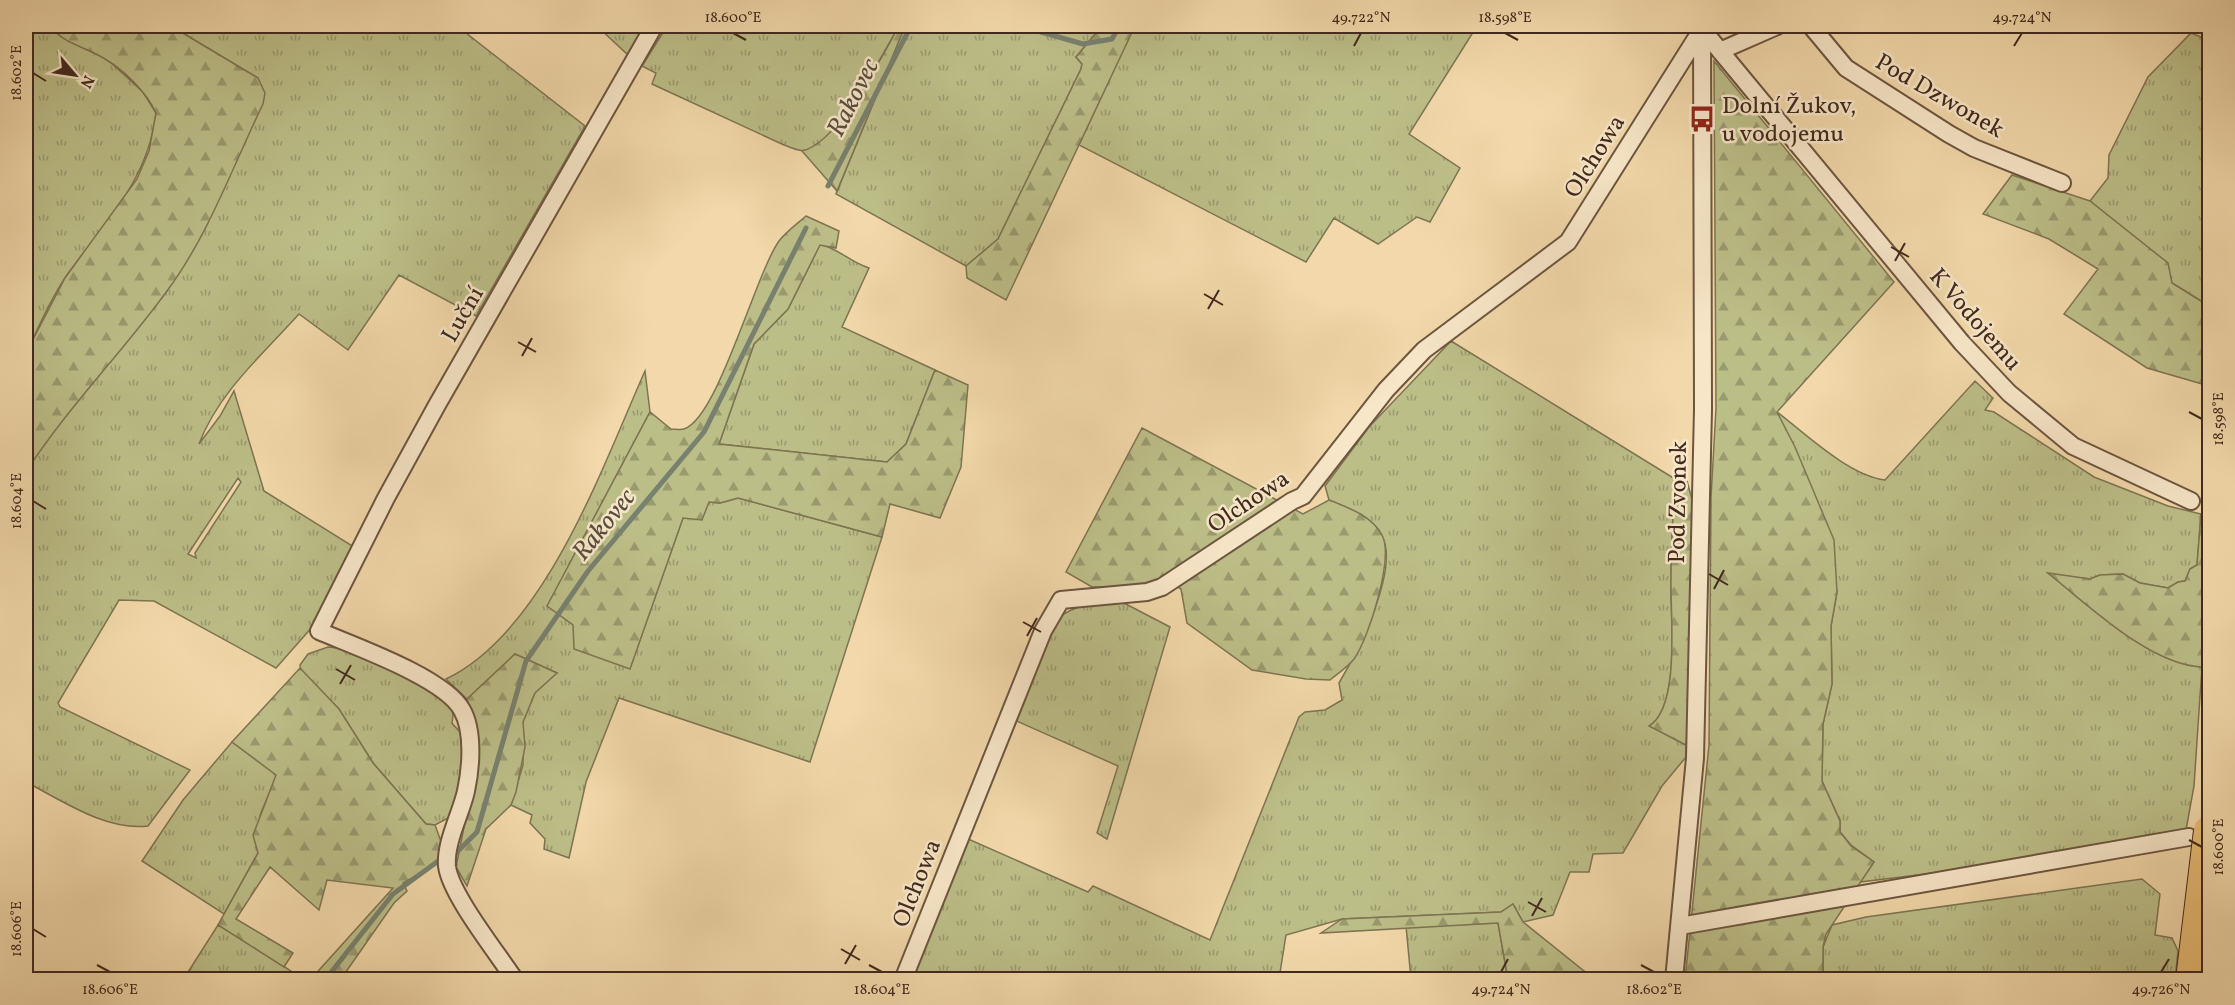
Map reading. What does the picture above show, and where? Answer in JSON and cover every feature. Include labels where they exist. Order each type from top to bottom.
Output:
[{"type":"highway","points":[[2192,980],[2202,838]]},
{"type":"street","name":"Luční","points":[[515,980],[454,887],[447,866],[450,844],[467,789],[469,736],[463,711],[452,697],[420,676],[319,631],[381,508],[437,405],[654,26]]},
{"type":"street","points":[[1720,51],[1777,26]]},
{"type":"street","name":"Pod Dzwonek","points":[[1811,26],[1846,68],[1949,134],[1974,148],[2062,183]]},
{"type":"street","name":"K Vodojemu","points":[[1702,27],[1962,343],[2009,393],[2073,446],[2191,501]]},
{"type":"street","name":"Pod Zvonek","points":[[1674,980],[1696,734],[1703,410],[1702,27]]},
{"type":"street","name":"Olchowa","points":[[903,980],[1043,631],[1061,600],[1147,592],[1162,587],[1292,501],[1304,496],[1386,390],[1424,350],[1568,242],[1702,27]]},
{"type":"street","points":[[1680,926],[2202,838]]},
{"type":"green space","points":[[26,26],[50,26],[72,42],[107,59],[143,92],[156,113],[144,160],[134,180],[123,200],[61,284],[26,353]]},
{"type":"green space","points":[[50,26],[171,26],[258,78],[265,93],[263,104],[219,200],[182,270],[150,314],[59,425],[26,472],[26,353],[65,278],[137,179],[149,151],[156,113],[141,90],[120,69],[98,55],[61,37]]},
{"type":"green space","points":[[171,26],[457,26],[585,126],[476,316],[399,275],[348,350],[299,314],[229,391],[207,425],[199,444],[220,416],[234,391],[264,491],[354,547],[313,626],[276,668],[154,601],[119,600],[58,703],[60,707],[190,770],[148,826],[116,824],[70,806],[26,782],[26,472],[44,443],[167,291],[258,78]],"holes":[[[238,478],[241,482],[195,553],[196,558],[188,554]]]},
{"type":"green space","points":[[597,26],[645,26],[628,55]]},
{"type":"green space","points":[[667,26],[899,26],[859,94],[833,130],[810,149],[797,150],[652,84],[656,73],[642,66]]},
{"type":"green space","points":[[899,26],[902,26],[903,31],[837,191],[802,151],[816,145],[844,116],[870,78]]},
{"type":"green space","points":[[901,26],[1102,26],[1076,57],[1082,64],[1081,69],[998,239],[966,266],[836,194],[903,31]]},
{"type":"green space","points":[[1102,26],[1133,30],[1006,300],[967,278],[966,266],[998,239],[1081,69],[1082,64],[1076,57]]},
{"type":"green space","points":[[1116,26],[1477,26],[1409,134],[1460,168],[1430,222],[1417,217],[1378,244],[1334,218],[1306,262],[1079,145],[1132,30]]},
{"type":"green space","points":[[2191,33],[2209,40],[2209,306],[2172,283],[2090,201],[2108,178],[2109,155],[2148,77]]},
{"type":"green space","points":[[1714,61],[1894,282],[1777,412],[1795,447],[1834,540],[1837,592],[1831,626],[1832,684],[1823,724],[1822,781],[1840,821],[1840,832],[1851,846],[1874,862],[1826,934],[1823,947],[1823,979],[1685,980],[1709,745],[1711,498],[1716,408]]},
{"type":"green space","points":[[2012,175],[2090,201],[2168,263],[2172,283],[2209,306],[2209,386],[2147,368],[2064,314],[2098,269],[2049,239],[1983,214]]},
{"type":"green space","points":[[806,216],[839,231],[836,248],[820,245],[788,309],[754,344],[719,444],[887,462],[906,444],[935,370],[968,385],[961,467],[940,518],[890,504],[882,537],[738,498],[720,503],[709,502],[702,520],[683,518],[630,669],[574,649],[573,625],[547,606],[650,412],[671,429],[684,429],[697,419],[723,374],[769,258],[779,241]]},
{"type":"green space","points":[[820,244],[869,268],[842,327],[935,370],[906,444],[887,462],[719,444],[754,344],[788,309]]},
{"type":"green space","points":[[1451,341],[1675,479],[1671,555],[1672,658],[1670,679],[1660,715],[1650,726],[1686,745],[1686,757],[1662,786],[1623,853],[1593,854],[1589,872],[1570,872],[1553,915],[1523,922],[1513,904],[1501,912],[1342,919],[1286,935],[1279,979],[911,980],[940,912],[966,838],[1088,892],[1093,886],[1210,940],[1299,717],[1305,712],[1325,710],[1342,700],[1339,683],[1365,632],[1381,589],[1386,551],[1382,536],[1366,518],[1329,500],[1325,486],[1369,427]]},
{"type":"green space","points":[[645,371],[650,412],[548,605],[630,668],[683,518],[709,502],[720,503],[738,498],[882,537],[810,762],[619,698],[586,782],[569,858],[544,849],[545,839],[530,823],[532,815],[511,805],[523,765],[523,722],[536,690],[557,673],[515,654],[467,699],[446,679],[481,656],[513,624],[541,586],[567,543],[590,497]]},
{"type":"green space","points":[[1975,381],[1993,398],[1985,410],[1994,412],[2094,477],[2168,506],[2201,514],[2197,565],[2190,569],[2185,581],[2168,588],[2140,583],[2123,574],[2100,575],[2090,579],[2049,574],[2102,617],[2142,645],[2182,664],[2202,667],[2194,786],[2186,830],[1926,874],[1860,882],[1874,862],[1851,845],[1840,832],[1840,821],[1822,781],[1823,724],[1832,684],[1831,626],[1837,592],[1777,412],[1842,462],[1871,477],[1885,480]]},
{"type":"green space","points":[[1142,428],[1303,514],[1329,500],[1359,513],[1378,528],[1385,546],[1385,561],[1378,598],[1360,649],[1346,668],[1330,680],[1306,679],[1252,670],[1187,623],[1181,589],[1162,577],[1144,586],[1092,587],[1066,572]]},
{"type":"green space","points":[[1675,479],[1687,481],[1693,503],[1695,662],[1686,745],[1649,726],[1659,716],[1666,700],[1670,680],[1672,658],[1671,555]]},
{"type":"green space","points":[[2201,514],[2210,516],[2210,582],[2202,667],[2182,664],[2141,645],[2048,573],[2090,579],[2100,575],[2123,574],[2140,583],[2168,588],[2185,581],[2190,569],[2197,565]]},
{"type":"green space","points":[[1122,602],[1170,627],[1107,839],[1097,833],[1118,766],[1012,719],[1057,619],[1080,607]]},
{"type":"green space","points":[[328,647],[355,654],[411,679],[450,706],[453,712],[452,723],[461,734],[464,765],[450,817],[435,825],[426,824],[373,763],[339,709],[301,672],[300,665],[308,654]]},
{"type":"green space","points":[[515,654],[557,673],[535,693],[523,722],[525,747],[516,792],[511,805],[486,829],[467,886],[456,867],[473,782],[476,736],[467,699]]},
{"type":"green space","points":[[300,668],[339,709],[373,763],[426,824],[435,825],[443,847],[440,862],[403,883],[407,891],[394,903],[341,979],[311,979],[393,888],[327,880],[319,910],[270,867],[236,919],[293,953],[284,967],[218,925],[258,853],[253,835],[276,775],[232,742]]},
{"type":"green space","points":[[232,742],[277,775],[261,813],[258,853],[224,914],[142,861],[183,800]]},
{"type":"green space","points":[[2142,879],[2160,894],[2155,935],[2172,938],[2178,951],[2175,979],[1823,980],[1823,947],[1832,925],[1866,917]]},
{"type":"green space","points":[[1513,904],[1523,922],[1594,979],[1508,979],[1498,923],[1321,933],[1342,919],[1501,912]]},
{"type":"green space","points":[[1498,923],[1508,979],[1411,979],[1406,926]]},
{"type":"green space","points":[[218,925],[241,938],[303,979],[183,980]]},
{"type":"waterway","name":"Rakovec","points":[[828,186],[911,26]]},
{"type":"waterway","name":"Rakovec","points":[[1020,26],[1083,44],[1112,39],[1119,26]]},
{"type":"waterway","name":"Rakovec","points":[[456,853],[477,832],[526,661],[588,571],[704,432],[806,228]]},
{"type":"waterway","name":"Rakovec","points":[[325,980],[393,894],[441,859]]},
{"type":"place","name":"Dolní Žukov, u vodojemu","points":[[1702,119]]}]
